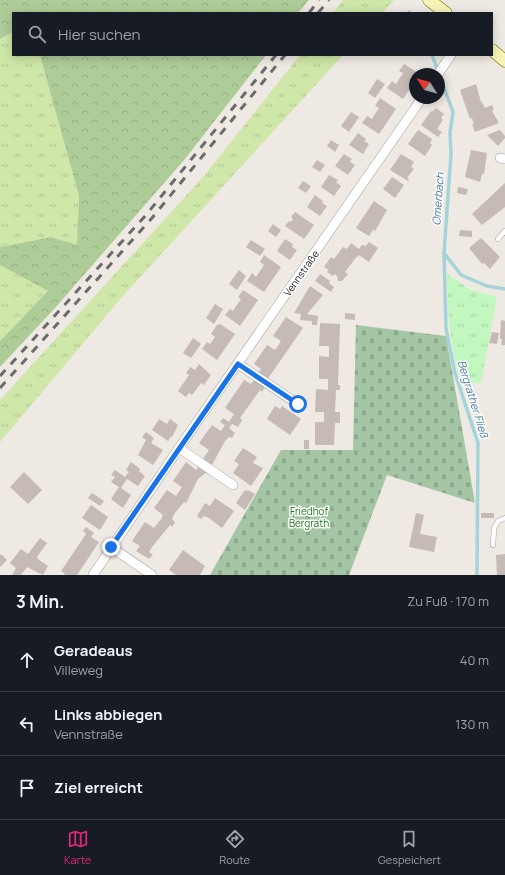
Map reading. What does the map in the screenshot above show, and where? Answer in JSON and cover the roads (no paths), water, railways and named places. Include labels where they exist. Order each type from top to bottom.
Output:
[{"type":"main road","points":[[429,0],[445,12]]},
{"type":"main road","points":[[493,51],[505,61]]},
{"type":"street","points":[[442,68],[450,56]]},
{"type":"street","name":"Vennstraße","points":[[93,575],[179,448],[418,104]]},
{"type":"street","points":[[238,364],[298,404]]},
{"type":"street","points":[[179,448],[233,485]]},
{"type":"street","points":[[111,547],[152,575]]},
{"type":"lane","points":[[498,239],[505,231]]},
{"type":"lane","points":[[493,545],[494,528],[498,521],[505,518]]},
{"type":"waterway","name":"Omerbach","points":[[432,56],[437,68]]},
{"type":"waterway","name":"Omerbach","points":[[445,90],[453,112],[450,132],[451,154],[444,253],[461,275],[487,286],[505,289]]},
{"type":"waterway","name":"Bergrather Fließ","points":[[444,253],[446,329],[455,373],[478,443],[477,575]]},
{"type":"railway","points":[[310,12],[319,0]]},
{"type":"railway","points":[[319,12],[329,0]]},
{"type":"railway","points":[[0,376],[146,215],[275,56]]},
{"type":"railway","points":[[0,388],[152,218],[284,56]]},
{"type":"park label","name":"Friedhof Bergrath","points":[[309,516]]}]
